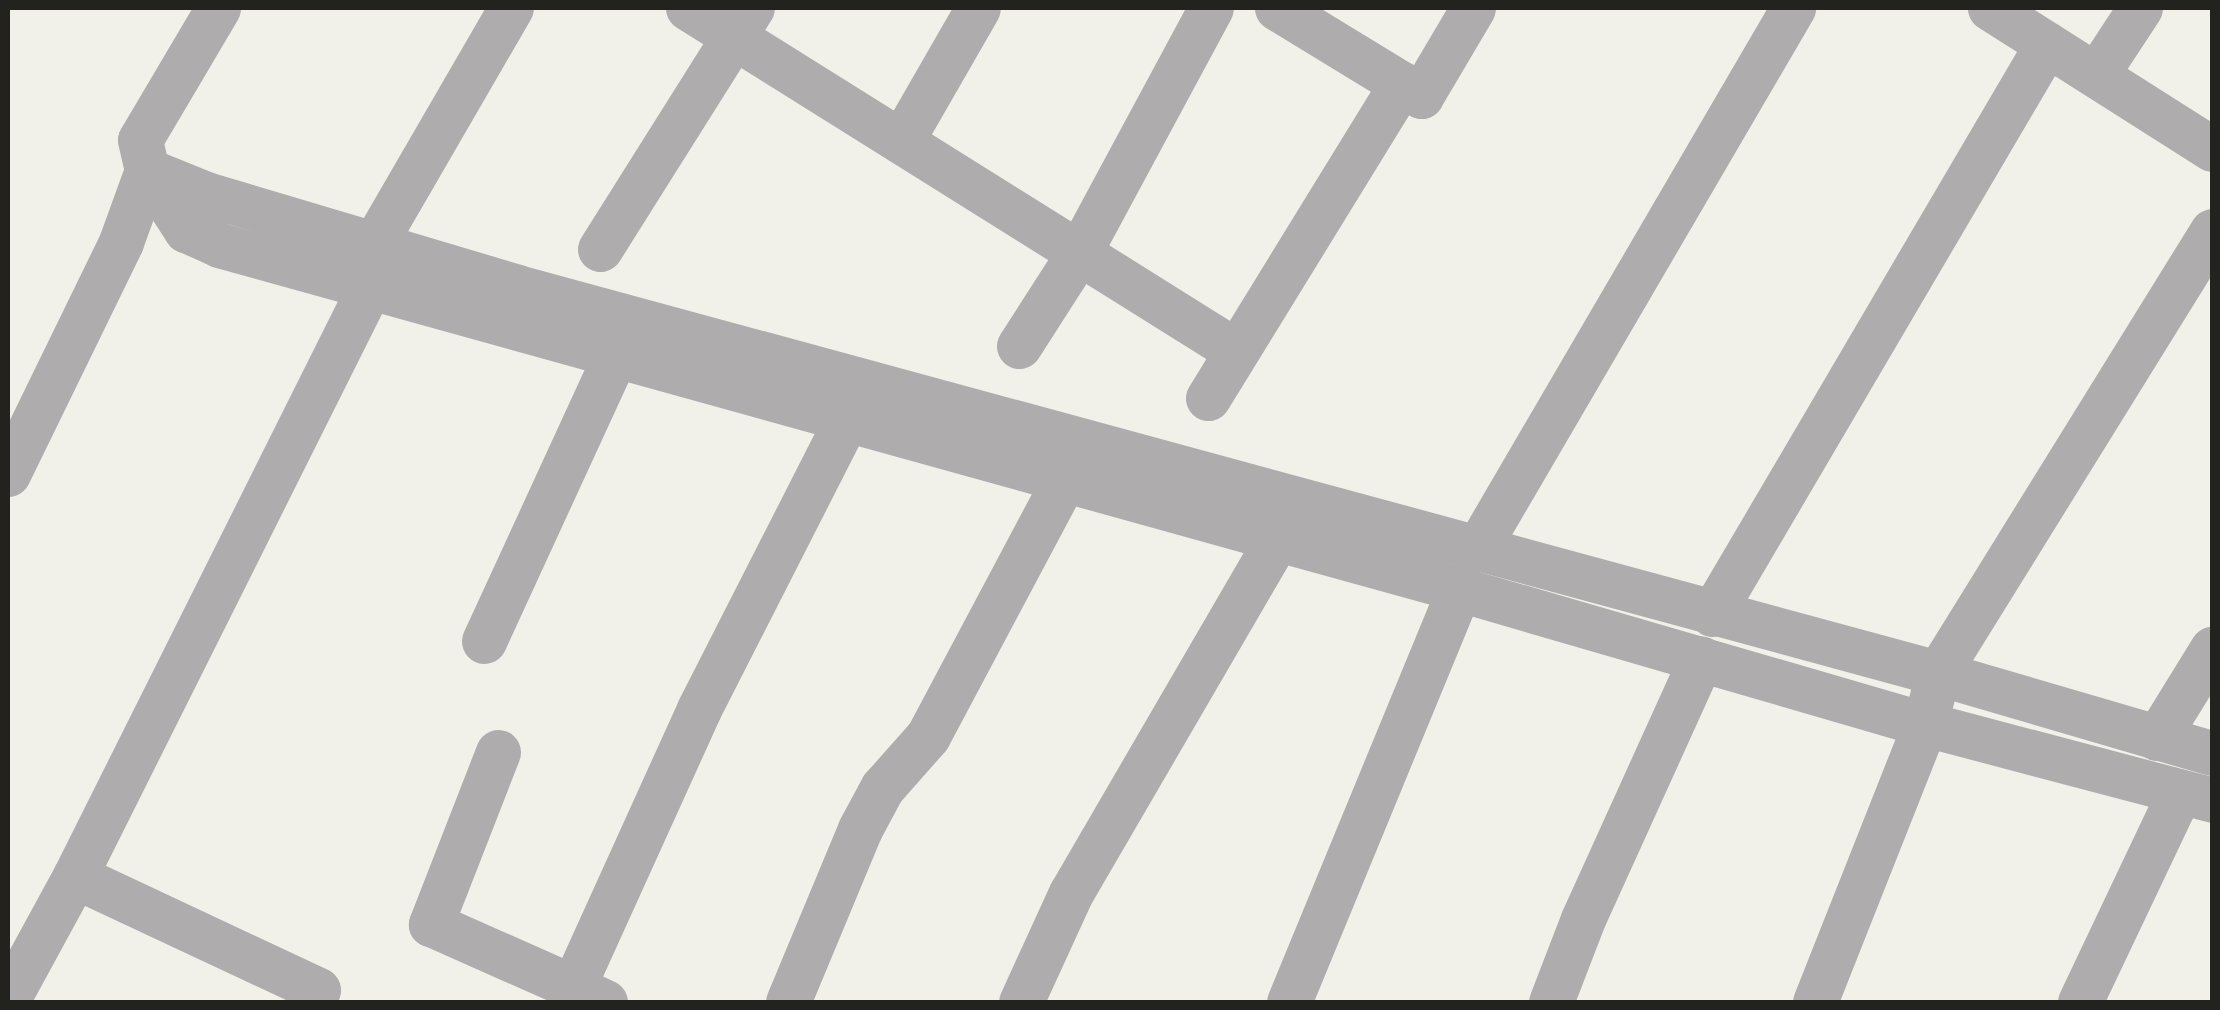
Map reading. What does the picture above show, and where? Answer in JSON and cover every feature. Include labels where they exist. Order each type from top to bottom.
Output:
[{"type":"street","points":[[218,8],[140,140],[147,170],[186,230],[219,245],[1458,589],[1924,724],[2196,796],[2080,1002]]},
{"type":"street","points":[[374,244],[511,8]]},
{"type":"street","points":[[688,8],[743,22],[902,140],[1236,351]]},
{"type":"street","points":[[902,140],[978,8]]},
{"type":"street","points":[[1018,346],[1080,251],[1212,8]]},
{"type":"street","points":[[1277,8],[1420,96],[1472,8]]},
{"type":"street","points":[[1477,548],[1793,8]]},
{"type":"street","points":[[1990,8],[2212,148]]},
{"type":"street","points":[[2096,75],[2140,8]]},
{"type":"street","points":[[600,249],[743,22]]},
{"type":"street","points":[[1712,614],[2047,44]]},
{"type":"street","points":[[1208,398],[1401,84]]},
{"type":"street","points":[[147,170],[206,194],[536,292],[1938,673],[2212,753]]},
{"type":"street","points":[[8,474],[121,242],[147,170]]},
{"type":"street","points":[[1815,1002],[1924,724],[1938,673],[2212,230]]},
{"type":"street","points":[[8,998],[75,876],[369,288]]},
{"type":"street","points":[[484,641],[616,356]]},
{"type":"street","points":[[498,752],[431,924],[589,995],[700,709],[846,420]]},
{"type":"street","points":[[788,1002],[860,828],[882,788],[928,736],[1064,480]]},
{"type":"street","points":[[1022,1002],[1071,893],[1277,539]]},
{"type":"street","points":[[1289,1002],[1458,589]]},
{"type":"street","points":[[2156,738],[2212,650]]},
{"type":"street","points":[[1551,1002],[1583,919],[1701,658]]},
{"type":"street","points":[[75,876],[318,990],[312,1002]]}]
